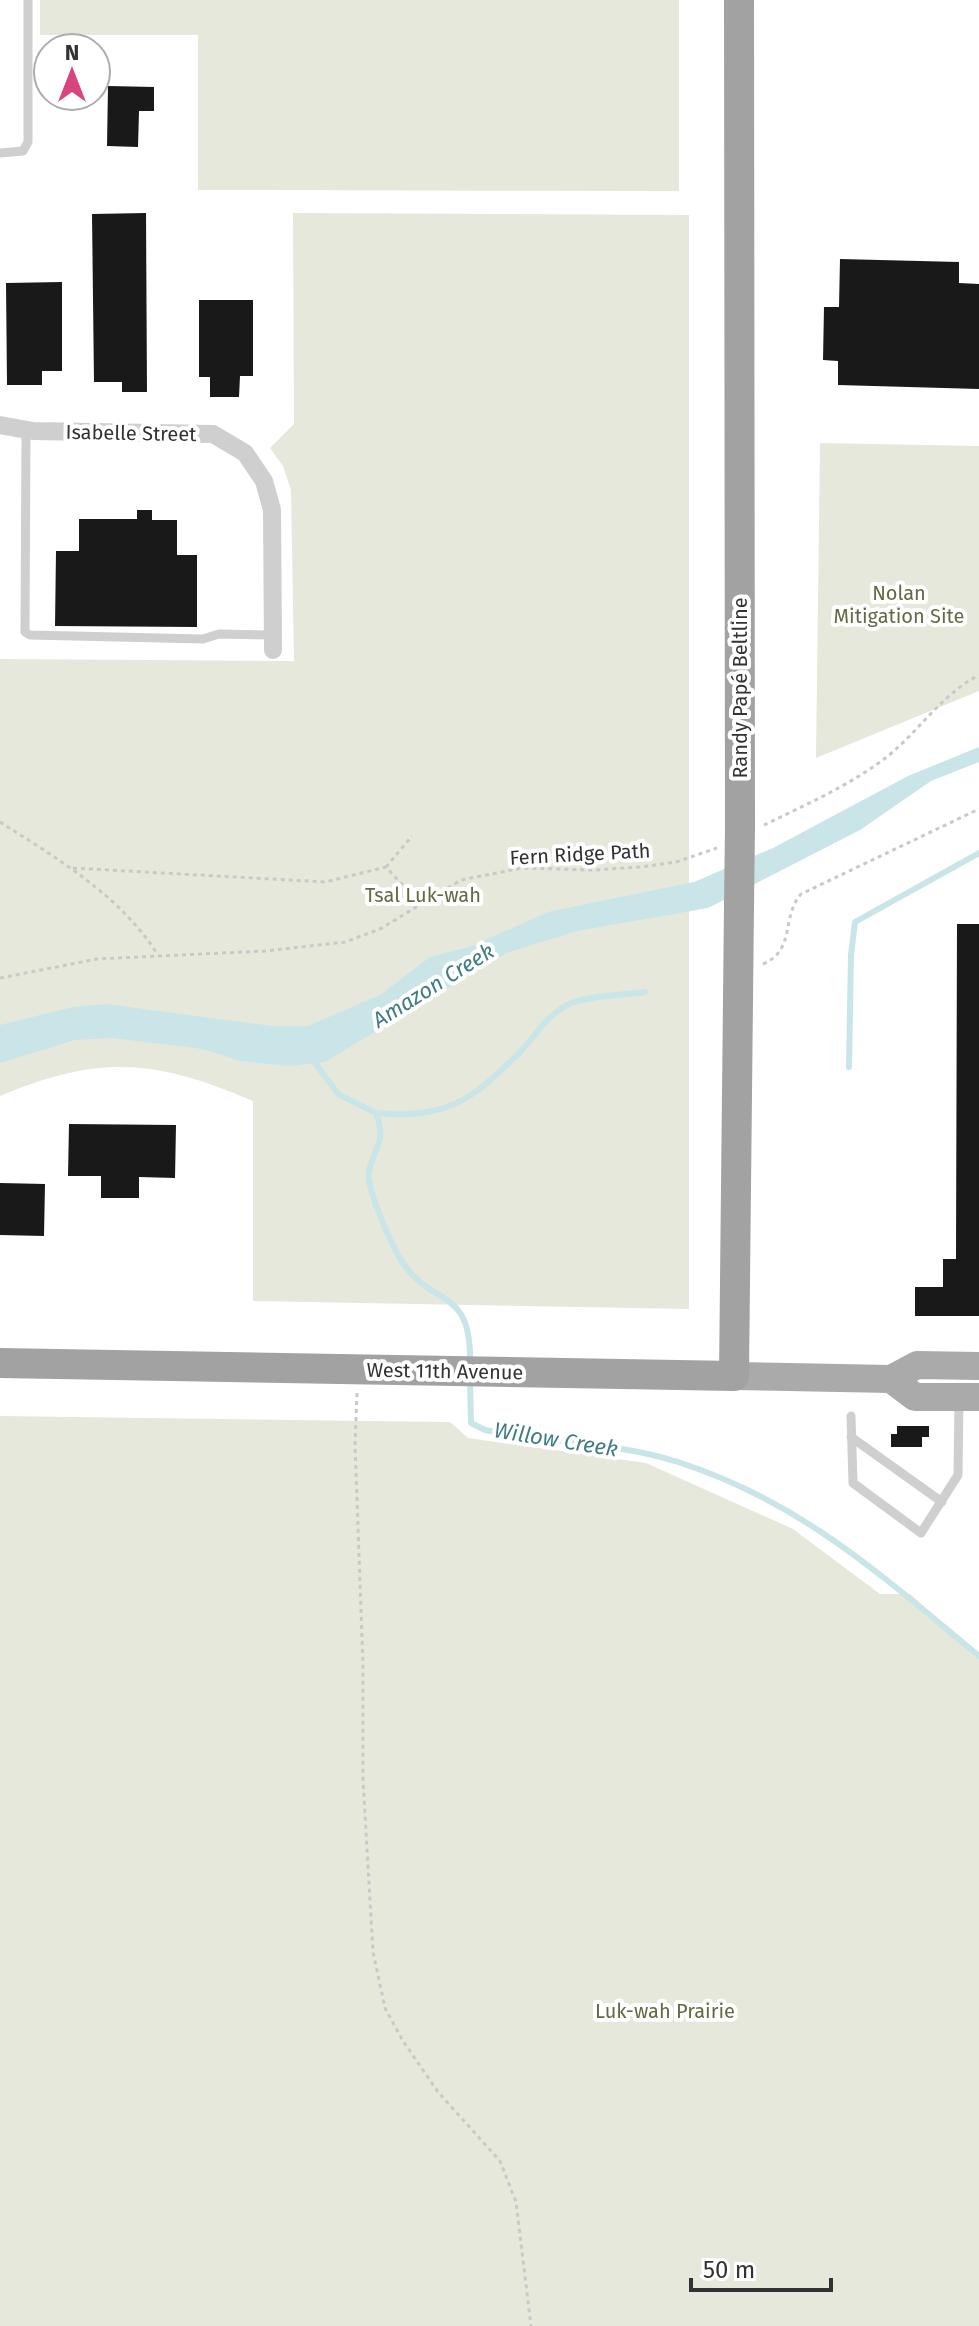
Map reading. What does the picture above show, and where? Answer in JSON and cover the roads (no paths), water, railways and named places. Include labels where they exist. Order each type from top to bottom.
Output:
[{"type":"highway","name":"Randy Papé Beltline","points":[[734,1376],[739,906],[739,0]]},
{"type":"highway","name":"West 11th Avenue","points":[[0,1363],[734,1376]]},
{"type":"main road","name":"West 11th Avenue","points":[[734,1376],[891,1379],[917,1365],[979,1366]]},
{"type":"main road","name":"West 11th Avenue","points":[[891,1379],[915,1397],[969,1398]]},
{"type":"street","name":"Isabelle Street","points":[[0,425],[26,430],[213,434],[245,453],[264,481],[272,510],[273,642]]},
{"type":"lane","points":[[0,153],[23,151],[28,142],[28,0]]},
{"type":"lane","points":[[26,430],[25,632],[30,635],[203,639],[219,634],[273,642]]},
{"type":"lane","points":[[851,1416],[855,1486],[921,1533],[958,1475],[969,1398]]},
{"type":"lane","points":[[851,1437],[942,1502]]},
{"type":"water","name":"Amazon Creek","points":[[979,747],[979,762],[931,781],[860,830],[708,908],[577,931],[506,953],[325,1062],[289,1066],[240,1061],[203,1049],[112,1038],[75,1040],[0,1063],[0,1025],[73,1007],[106,1004],[272,1026],[308,1026],[380,995],[430,957],[472,946],[548,912],[694,882],[773,848],[908,776]]},
{"type":"waterway","points":[[849,1067],[851,955],[855,922],[979,853]]},
{"type":"waterway","points":[[376,1113],[420,1113],[454,1104],[484,1086],[558,1010],[574,1002],[645,992]]},
{"type":"waterway","name":"Willow Creek","points":[[312,1059],[338,1094],[376,1113],[380,1137],[369,1171],[375,1203],[403,1263],[415,1277],[458,1310],[469,1339],[470,1364]]},
{"type":"waterway","name":"Willow Creek","points":[[470,1379],[471,1423],[485,1430],[654,1455],[723,1479],[764,1498],[839,1544],[979,1656]]},
{"type":"park label","name":"Nolan Mitigation Site","points":[[899,604]]},
{"type":"park label","name":"Tsal Luk-wah","points":[[423,895]]},
{"type":"park label","name":"Luk-wah Prairie","points":[[665,2011]]}]
